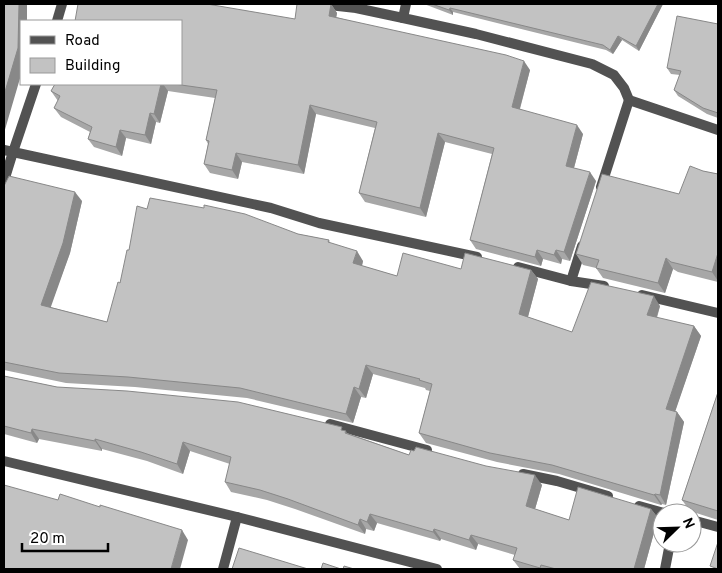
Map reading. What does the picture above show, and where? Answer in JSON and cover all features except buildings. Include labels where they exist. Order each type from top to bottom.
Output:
[{"type":"street","points":[[56,20],[62,4]]},
{"type":"street","points":[[320,4],[356,8],[476,34],[592,64],[614,75],[624,88],[629,100],[599,195]]},
{"type":"street","points":[[403,18],[406,4]]},
{"type":"street","points":[[4,181],[8,152],[36,85]]},
{"type":"street","points":[[629,100],[718,130]]},
{"type":"street","points":[[8,152],[272,208],[319,223],[489,259]]},
{"type":"street","points":[[571,281],[586,233]]},
{"type":"street","points":[[506,264],[571,281],[611,287]]},
{"type":"street","points":[[634,292],[662,301],[718,313]]},
{"type":"street","points":[[322,422],[440,454]]},
{"type":"street","points":[[4,461],[237,517],[437,569]]},
{"type":"street","points":[[514,472],[557,481],[614,498]]},
{"type":"street","points":[[630,503],[652,509]]},
{"type":"street","points":[[223,569],[237,517]]},
{"type":"street","points":[[702,523],[718,527]]},
{"type":"street","points":[[665,569],[668,553]]}]
